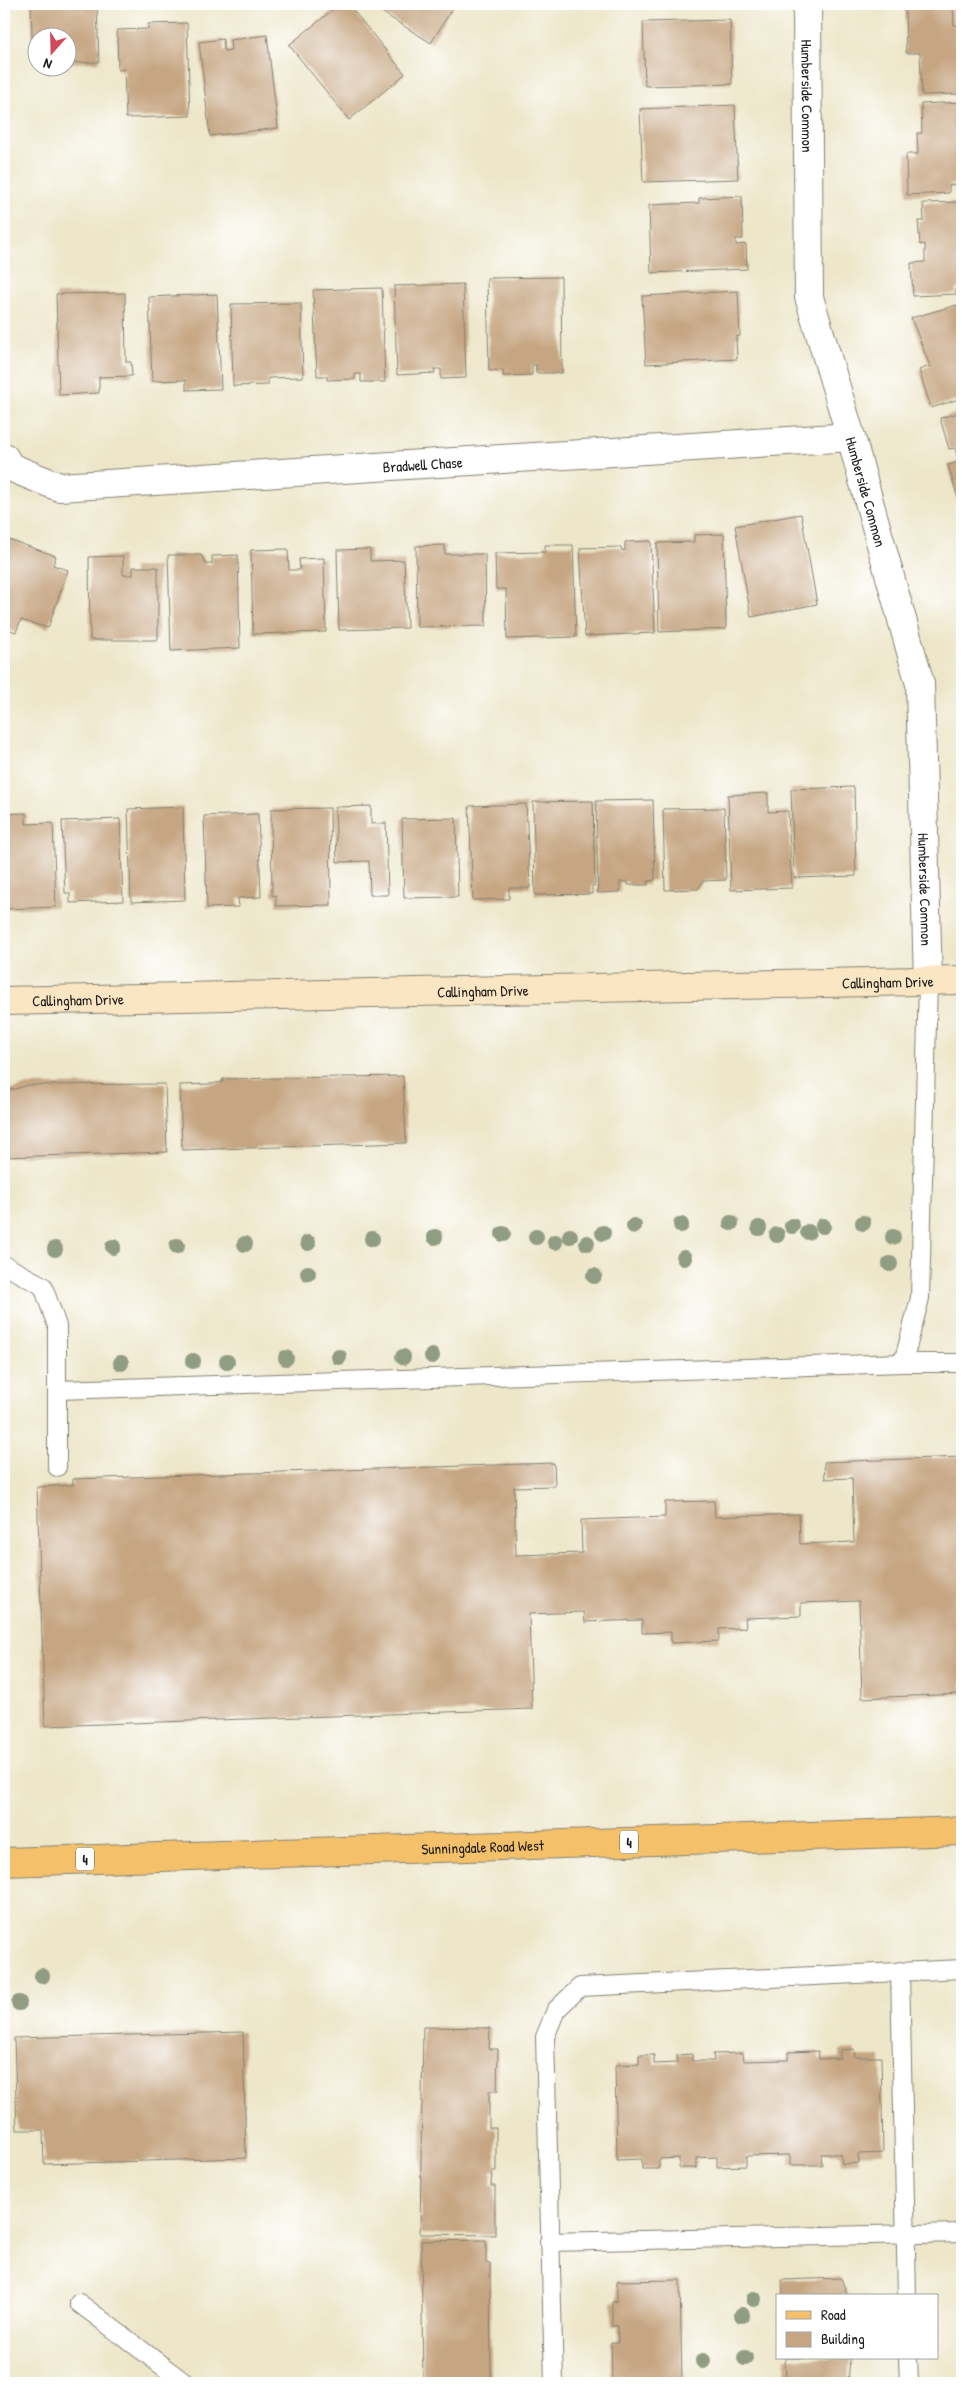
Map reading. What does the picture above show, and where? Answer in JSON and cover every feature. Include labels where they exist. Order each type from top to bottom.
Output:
[{"type":"main road","name":"Sunningdale Road West","points":[[4,1862],[962,1831]]},
{"type":"street","name":"Humberside Common","points":[[807,4],[809,297],[851,437],[920,684],[928,982]]},
{"type":"street","name":"Bradwell Chase","points":[[4,457],[10,467],[60,487],[851,437]]},
{"type":"street","name":"Callingham Drive","points":[[4,1001],[962,980]]},
{"type":"lane","points":[[903,1363],[920,1298],[928,982]]},
{"type":"lane","points":[[4,1265],[43,1286],[57,1326],[57,1467]]},
{"type":"lane","points":[[58,1390],[903,1363],[962,1363]]},
{"type":"lane","points":[[554,2383],[545,2037],[556,2010],[580,1987],[962,1969]]},
{"type":"lane","points":[[900,1971],[907,2294]]},
{"type":"lane","points":[[549,2242],[962,2233]]},
{"type":"lane","points":[[79,2303],[185,2383]]},
{"type":"lane","points":[[908,2360],[909,2383]]},
{"type":"building","points":[[31,4],[97,4],[99,62],[78,63],[78,28],[32,28]]},
{"type":"building","points":[[340,4],[348,4],[405,74],[349,120],[289,45]]},
{"type":"building","points":[[369,4],[455,4],[431,43]]},
{"type":"building","points":[[953,4],[954,25],[962,25],[962,94],[922,95],[920,53],[906,53],[905,6]]},
{"type":"building","points":[[730,20],[732,84],[645,86],[643,22]]},
{"type":"building","points":[[187,23],[190,116],[126,118],[124,69],[118,70],[117,30],[148,29],[148,24]]},
{"type":"building","points":[[267,35],[278,128],[210,136],[199,42],[223,39],[224,51],[231,50],[230,40]]},
{"type":"building","points":[[962,102],[962,184],[949,185],[949,193],[907,195],[906,154],[918,154],[917,133],[922,133],[921,104]]},
{"type":"building","points":[[735,105],[738,179],[643,182],[640,109]]},
{"type":"building","points":[[742,196],[743,239],[736,239],[736,245],[746,244],[747,269],[651,273],[649,205],[699,203],[699,198]]},
{"type":"building","points":[[962,202],[962,289],[956,289],[956,294],[913,296],[911,263],[925,262],[925,244],[920,245],[918,221],[924,221],[923,203]]},
{"type":"building","points":[[561,277],[562,373],[536,373],[536,365],[532,365],[532,375],[503,376],[503,370],[489,371],[487,278]]},
{"type":"building","points":[[463,284],[466,378],[441,379],[441,369],[434,369],[435,373],[397,375],[394,286]]},
{"type":"building","points":[[382,288],[385,382],[361,382],[361,374],[355,374],[355,379],[327,380],[327,376],[317,376],[313,290]]},
{"type":"building","points":[[738,291],[740,336],[736,337],[737,359],[646,364],[642,296]]},
{"type":"building","points":[[125,293],[126,362],[131,362],[132,376],[99,377],[99,393],[59,395],[56,294]]},
{"type":"building","points":[[217,294],[221,389],[186,390],[186,380],[152,381],[149,297]]},
{"type":"building","points":[[301,303],[303,377],[268,378],[268,385],[233,386],[231,304]]},
{"type":"building","points":[[957,305],[960,314],[962,313],[962,398],[931,408],[919,370],[930,366],[911,318]]},
{"type":"building","points":[[962,412],[962,498],[958,499],[948,465],[959,462],[955,448],[949,449],[940,418]]},
{"type":"building","points":[[801,514],[817,604],[751,617],[735,526]]},
{"type":"building","points":[[724,534],[726,629],[659,632],[657,543],[694,542],[694,535]]},
{"type":"building","points":[[4,538],[56,556],[53,565],[68,570],[48,628],[21,620],[16,632],[4,628]]},
{"type":"building","points":[[651,541],[655,633],[585,636],[580,548],[621,547],[622,551],[625,550],[625,542]]},
{"type":"building","points":[[445,545],[445,554],[485,554],[486,626],[417,627],[416,546]]},
{"type":"building","points":[[545,545],[573,545],[576,637],[507,639],[506,589],[496,589],[495,553],[545,552]]},
{"type":"building","points":[[288,549],[289,570],[300,570],[299,559],[324,558],[326,632],[253,634],[251,550]]},
{"type":"building","points":[[370,549],[370,561],[404,560],[407,628],[339,630],[337,550]]},
{"type":"building","points":[[168,555],[201,555],[206,564],[212,564],[212,556],[238,555],[240,648],[171,651]]},
{"type":"building","points":[[123,556],[123,575],[133,575],[133,567],[158,567],[158,640],[90,640],[89,557]]},
{"type":"building","points":[[854,787],[856,876],[794,878],[791,789]]},
{"type":"building","points":[[768,793],[768,812],[788,811],[792,888],[731,890],[728,795]]},
{"type":"building","points":[[653,800],[655,880],[648,881],[648,885],[628,885],[628,882],[620,882],[620,892],[598,893],[596,801]]},
{"type":"building","points":[[593,801],[595,885],[592,886],[592,894],[535,895],[533,802]]},
{"type":"building","points":[[526,804],[530,888],[509,888],[509,899],[473,900],[469,806]]},
{"type":"building","points":[[371,806],[371,824],[386,823],[388,895],[370,895],[369,861],[337,862],[335,807]]},
{"type":"building","points":[[183,807],[185,900],[131,902],[128,809]]},
{"type":"building","points":[[330,808],[331,905],[276,906],[276,895],[272,896],[271,809]]},
{"type":"building","points":[[724,808],[726,880],[703,881],[698,889],[665,890],[663,809]]},
{"type":"building","points":[[26,813],[26,824],[53,823],[56,907],[4,909],[4,814]]},
{"type":"building","points":[[258,814],[261,897],[238,898],[239,907],[207,908],[204,816]]},
{"type":"building","points":[[456,818],[458,897],[404,898],[402,819]]},
{"type":"building","points":[[120,819],[123,901],[70,903],[70,893],[65,893],[62,821]]},
{"type":"building","points":[[403,1076],[406,1143],[182,1150],[180,1085],[211,1084],[223,1082],[223,1079]]},
{"type":"building","points":[[165,1084],[167,1152],[4,1157],[4,1090],[28,1085]]},
{"type":"building","points":[[962,1457],[962,1694],[862,1698],[859,1601],[801,1603],[801,1616],[745,1618],[746,1628],[719,1629],[719,1641],[671,1643],[671,1632],[642,1633],[642,1620],[585,1622],[584,1612],[529,1614],[532,1709],[45,1726],[37,1487],[73,1485],[73,1479],[554,1463],[555,1486],[514,1487],[516,1555],[582,1553],[581,1520],[665,1517],[665,1502],[714,1501],[715,1517],[799,1514],[800,1544],[854,1542],[852,1478],[825,1479],[824,1462]]},
{"type":"building","points":[[423,2027],[490,2028],[489,2049],[498,2049],[497,2091],[489,2091],[489,2128],[496,2128],[496,2171],[492,2171],[491,2186],[495,2186],[495,2235],[420,2234]]},
{"type":"building","points":[[243,2032],[246,2158],[44,2164],[43,2130],[17,2130],[14,2038]]},
{"type":"building","points":[[854,2049],[855,2057],[881,2057],[883,2153],[858,2154],[859,2163],[842,2164],[841,2154],[821,2154],[822,2165],[790,2165],[790,2155],[746,2156],[746,2166],[717,2167],[717,2157],[696,2158],[696,2168],[679,2168],[679,2158],[659,2159],[659,2169],[642,2169],[642,2159],[617,2160],[615,2065],[639,2064],[639,2055],[654,2055],[654,2064],[677,2063],[677,2055],[692,2054],[692,2061],[714,2061],[713,2054],[743,2053],[744,2061],[788,2060],[788,2052],[818,2051],[819,2059],[840,2058],[840,2050]]},
{"type":"building","points":[[486,2240],[486,2263],[490,2263],[491,2383],[423,2383],[421,2241]]},
{"type":"building","points":[[841,2278],[847,2294],[783,2294],[782,2280]]},
{"type":"building","points":[[680,2280],[682,2383],[612,2383],[611,2342],[618,2342],[618,2326],[612,2326],[612,2302],[617,2301],[617,2281]]},
{"type":"building","points":[[785,2360],[850,2360],[848,2383],[786,2383]]}]
